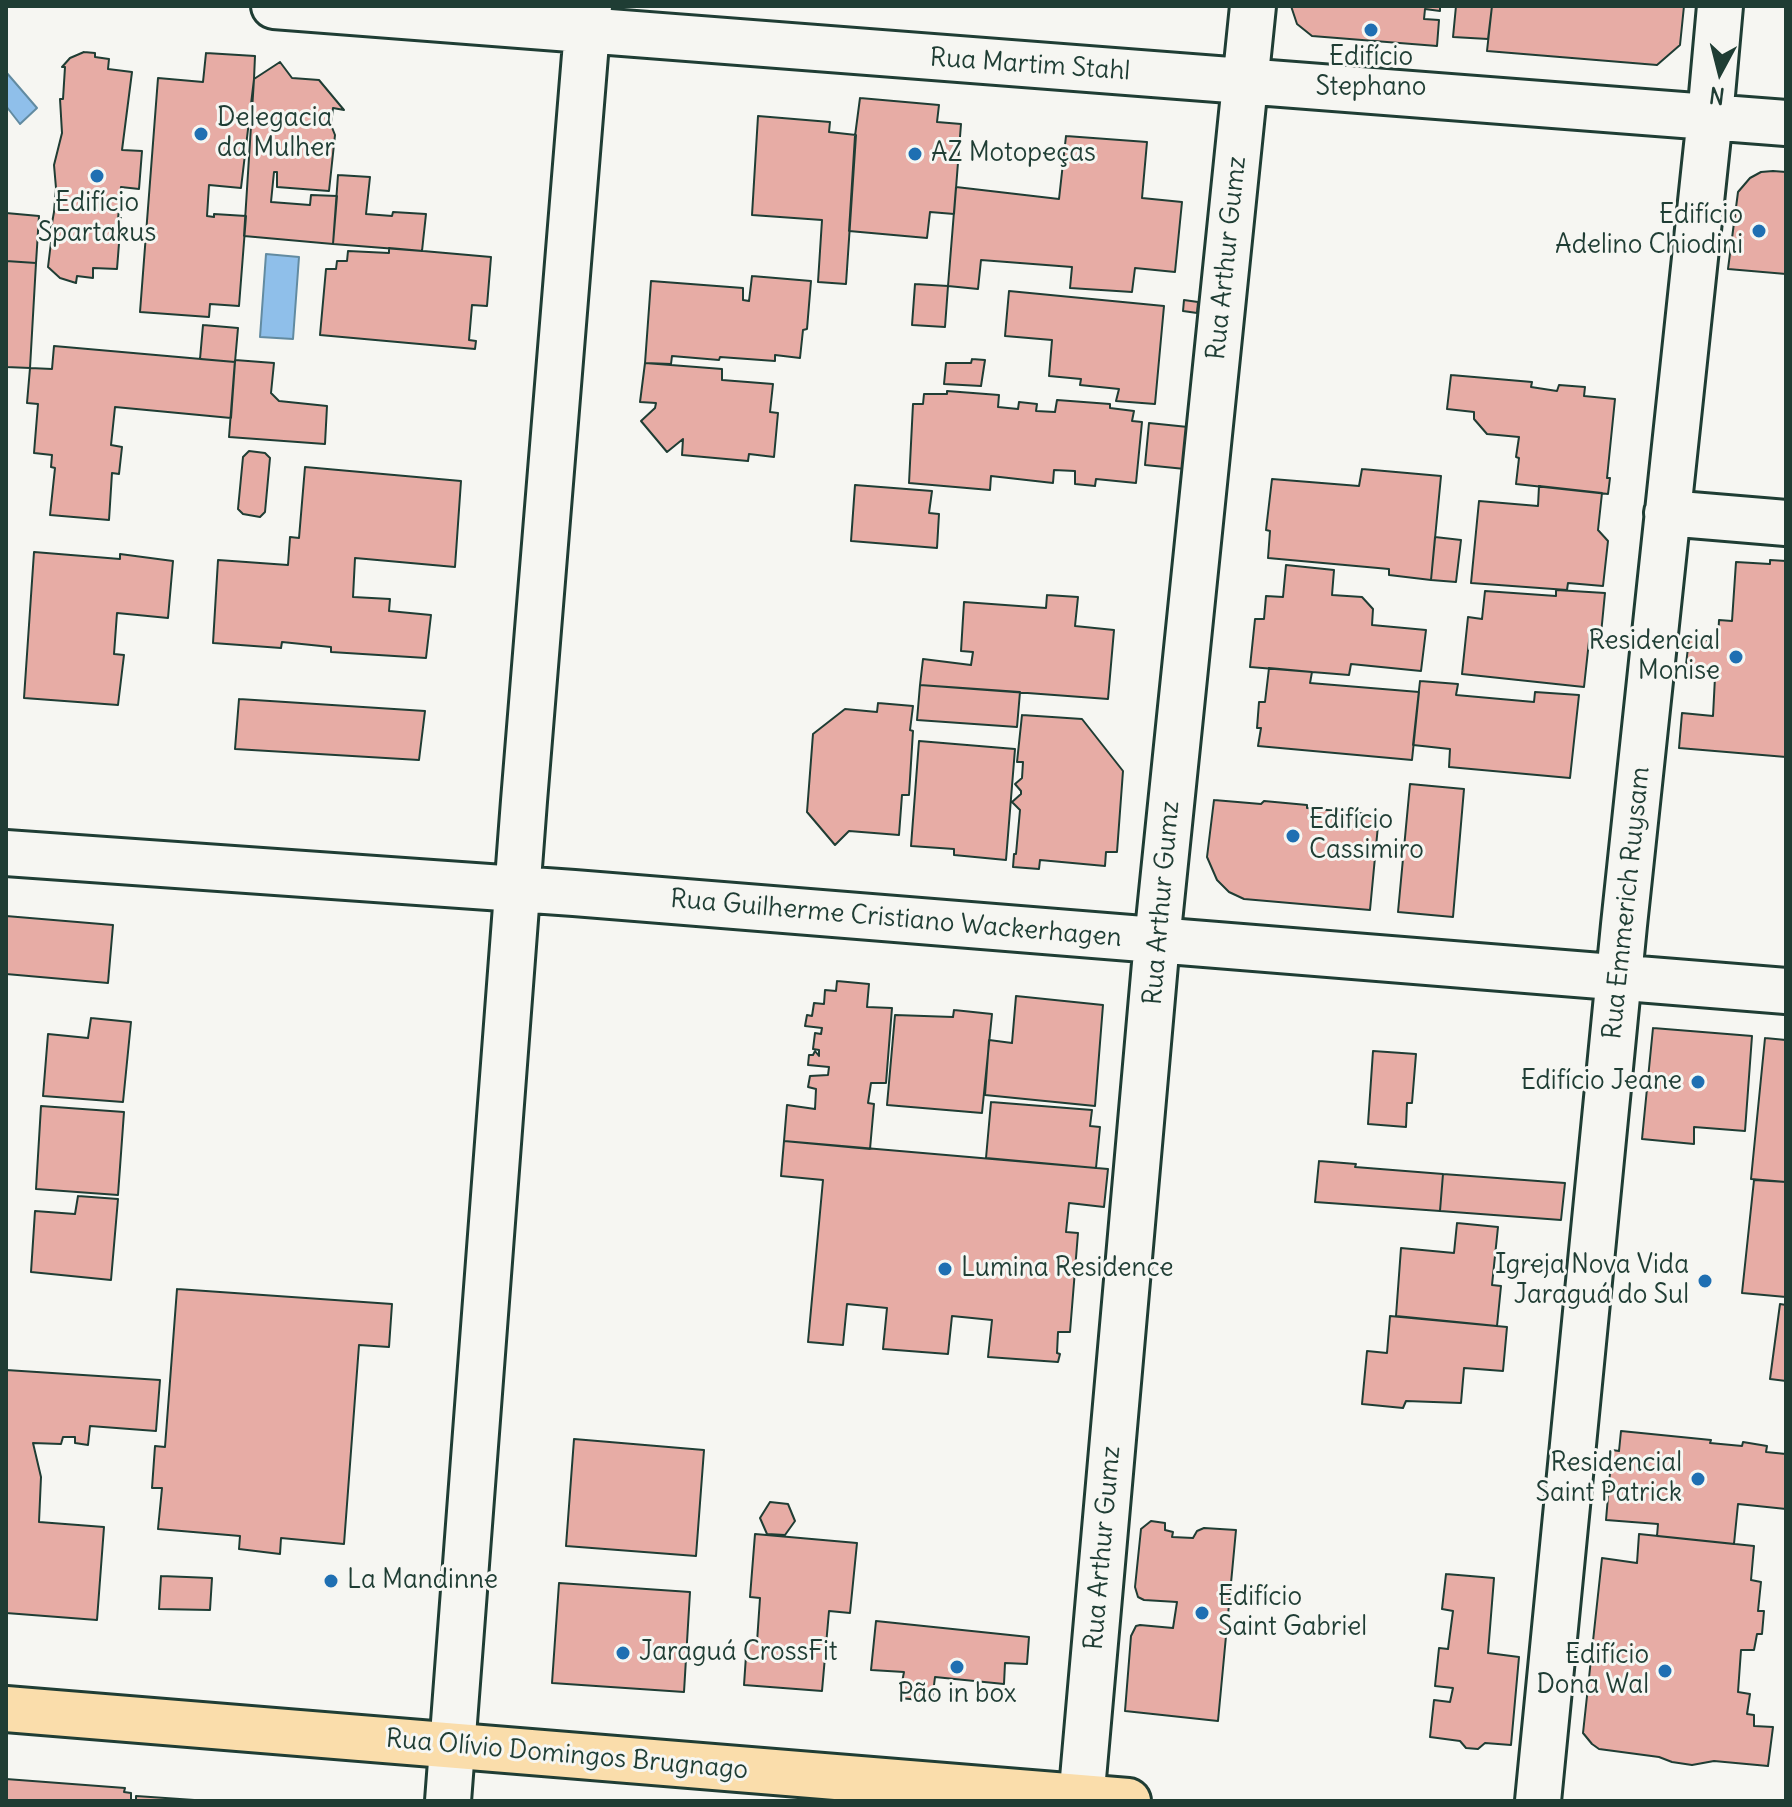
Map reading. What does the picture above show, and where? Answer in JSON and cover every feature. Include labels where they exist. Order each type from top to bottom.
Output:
[{"type":"main road","name":"Rua Olívio Domingos Brugnago","points":[[6,1709],[1128,1801]]},
{"type":"street","name":"Rua Martim Stahl","points":[[274,6],[588,18],[1245,82],[1786,123]]},
{"type":"street","name":"Rua Arthur Gumz","points":[[1081,1799],[1157,941],[1253,6]]},
{"type":"street","name":"Rua Emmerich Ruysam","points":[[1538,1801],[1619,978],[1720,6]]},
{"type":"street","points":[[448,1801],[588,18]]},
{"type":"street","points":[[1667,513],[1786,523]]},
{"type":"street","name":"Rua Guilherme Cristiano Wackerhagen","points":[[6,853],[518,889],[1786,991]]},
{"type":"water","points":[[6,72],[37,108],[20,124],[6,106]]},
{"type":"water","points":[[266,254],[299,257],[293,339],[260,337]]},
{"type":"building","name":"Edifício Stephano","points":[[1291,6],[1440,6],[1440,11],[1425,9],[1424,19],[1439,20],[1437,46],[1312,36],[1297,24]]},
{"type":"building","points":[[1456,6],[1492,6],[1488,39],[1453,37]]},
{"type":"building","points":[[1492,6],[1684,6],[1680,45],[1657,65],[1487,51]]},
{"type":"building","name":"Edifício Spartakus","points":[[84,52],[109,59],[108,69],[132,72],[122,150],[142,151],[139,189],[121,187],[117,269],[93,268],[93,278],[77,276],[76,283],[60,278],[48,267],[56,188],[54,165],[62,133],[60,99],[63,99],[65,67],[62,67],[70,58]]},
{"type":"building","name":"Delegacia da Mulher","points":[[206,53],[255,56],[241,188],[209,185],[207,216],[246,216],[239,306],[210,304],[209,317],[140,312],[158,78],[203,82]]},
{"type":"building","points":[[280,62],[292,78],[319,80],[344,110],[333,108],[331,125],[335,135],[329,191],[277,187],[277,172],[274,172],[271,202],[310,205],[311,195],[337,196],[333,244],[244,236],[254,79]]},
{"type":"building","points":[[860,98],[939,105],[937,122],[961,124],[954,214],[930,212],[927,238],[849,231]]},
{"type":"building","points":[[758,116],[830,122],[829,132],[856,135],[846,284],[818,282],[822,220],[752,215]]},
{"type":"building","points":[[1066,136],[1147,142],[1142,198],[1182,202],[1175,272],[1135,268],[1132,292],[1070,288],[1072,267],[981,260],[978,289],[948,286],[956,187],[1059,199]]},
{"type":"building","name":"Edifício Adelino Chiodini","points":[[1761,172],[1786,172],[1786,274],[1728,269],[1738,192],[1750,178]]},
{"type":"building","points":[[338,175],[370,177],[366,214],[426,214],[422,251],[333,244]]},
{"type":"building","points":[[6,213],[39,216],[36,263],[6,261]]},
{"type":"building","points":[[389,248],[491,257],[487,306],[472,305],[469,340],[476,341],[475,349],[320,335],[326,269],[336,269],[337,261],[347,261],[348,251],[389,253]]},
{"type":"building","points":[[6,261],[36,263],[30,368],[6,367]]},
{"type":"building","points":[[752,276],[811,281],[807,329],[803,330],[800,358],[775,355],[775,361],[672,356],[671,364],[645,363],[651,281],[743,288],[743,300],[749,301]]},
{"type":"building","points":[[915,284],[948,286],[945,327],[912,325]]},
{"type":"building","points":[[1009,291],[1164,306],[1155,404],[1116,401],[1119,389],[1080,385],[1081,379],[1049,376],[1052,340],[1005,336]]},
{"type":"building","points":[[1184,300],[1198,302],[1197,313],[1183,311]]},
{"type":"building","points":[[203,325],[238,328],[235,362],[200,359]]},
{"type":"building","points":[[54,346],[235,362],[231,418],[115,407],[111,445],[122,447],[119,474],[112,473],[109,520],[50,515],[55,468],[51,467],[52,455],[34,453],[38,404],[27,403],[30,368],[52,369]]},
{"type":"building","points":[[972,359],[985,360],[981,386],[944,384],[946,363],[971,363]]},
{"type":"building","points":[[235,360],[274,363],[271,393],[279,401],[327,406],[325,444],[229,437]]},
{"type":"building","points":[[645,363],[722,369],[722,380],[773,384],[770,412],[778,413],[774,457],[749,454],[748,461],[682,455],[683,439],[667,452],[641,421],[655,408],[656,403],[640,402]]},
{"type":"building","points":[[1451,375],[1532,382],[1531,387],[1557,391],[1559,385],[1585,387],[1584,396],[1615,399],[1608,494],[1516,484],[1519,437],[1487,434],[1474,419],[1474,412],[1447,409]]},
{"type":"building","points":[[947,391],[999,395],[998,407],[1018,409],[1019,402],[1037,404],[1036,411],[1055,412],[1057,400],[1110,404],[1110,408],[1134,411],[1132,421],[1142,422],[1136,483],[1096,479],[1095,486],[1075,484],[1075,471],[1054,470],[1053,483],[991,476],[990,490],[909,483],[913,404],[923,404],[924,394],[947,394]]},
{"type":"building","points":[[1149,423],[1188,427],[1185,469],[1145,465]]},
{"type":"building","points":[[249,451],[265,453],[270,458],[265,512],[260,517],[243,514],[238,509],[243,457]]},
{"type":"building","points":[[305,467],[461,481],[455,567],[355,558],[353,597],[390,599],[389,611],[431,615],[426,658],[331,652],[331,647],[282,642],[281,648],[213,643],[218,560],[288,565],[290,537],[299,538]]},
{"type":"building","points":[[1362,469],[1441,476],[1431,580],[1389,575],[1389,569],[1268,558],[1270,531],[1266,530],[1272,479],[1359,486]]},
{"type":"building","points":[[855,485],[932,491],[929,513],[939,514],[937,548],[851,541]]},
{"type":"building","points":[[1539,486],[1602,493],[1598,530],[1608,541],[1603,586],[1568,583],[1567,590],[1471,583],[1479,501],[1538,506]]},
{"type":"building","points":[[1435,537],[1461,540],[1456,582],[1431,580]]},
{"type":"building","points":[[34,552],[120,559],[120,554],[173,561],[168,618],[117,613],[114,654],[124,655],[118,705],[24,698]]},
{"type":"building","name":"Residencial Monise","points":[[1770,560],[1786,561],[1786,757],[1679,748],[1682,713],[1713,716],[1715,677],[1685,673],[1689,639],[1718,641],[1719,620],[1732,621],[1736,562],[1770,564]]},
{"type":"building","points":[[1286,565],[1334,570],[1332,595],[1362,597],[1373,609],[1372,625],[1426,630],[1421,671],[1351,664],[1349,675],[1250,667],[1255,619],[1264,619],[1266,596],[1283,597]]},
{"type":"building","points":[[1556,590],[1605,593],[1601,634],[1590,632],[1584,687],[1462,674],[1468,617],[1482,619],[1485,591],[1556,596]]},
{"type":"building","points":[[1047,595],[1078,597],[1075,626],[1114,630],[1108,699],[920,685],[923,659],[971,665],[973,652],[961,651],[964,602],[1046,608]]},
{"type":"building","points":[[1269,668],[1312,672],[1310,683],[1419,692],[1412,760],[1258,746],[1261,728],[1257,728],[1259,702],[1265,702]]},
{"type":"building","points":[[1420,681],[1458,684],[1456,695],[1534,702],[1535,692],[1579,695],[1570,778],[1449,767],[1450,749],[1413,745]]},
{"type":"building","points":[[920,685],[1020,692],[1017,727],[917,720]]},
{"type":"building","points":[[239,699],[425,711],[419,760],[235,749]]},
{"type":"building","points":[[878,703],[913,706],[909,795],[902,795],[899,835],[849,831],[835,845],[807,812],[813,734],[845,709],[877,712]]},
{"type":"building","points":[[1022,715],[1082,719],[1123,771],[1117,852],[1106,852],[1105,866],[1040,860],[1039,869],[1013,867],[1020,810],[1012,802],[1021,794],[1015,784],[1022,778],[1023,762],[1017,762]]},
{"type":"building","points":[[919,741],[1015,749],[1006,860],[954,855],[954,849],[911,846]]},
{"type":"building","points":[[1410,784],[1464,789],[1453,917],[1398,912]]},
{"type":"building","name":"Edifício Cassimiro","points":[[1214,800],[1261,804],[1264,801],[1379,815],[1370,910],[1244,899],[1229,892],[1217,880],[1207,857]]},
{"type":"building","points":[[6,916],[113,925],[108,983],[6,974]]},
{"type":"building","points":[[837,981],[869,984],[867,1007],[892,1008],[886,1083],[871,1083],[868,1103],[874,1104],[870,1149],[784,1141],[787,1105],[815,1109],[816,1089],[808,1087],[810,1076],[828,1075],[829,1067],[808,1065],[809,1055],[815,1051],[819,1056],[819,1050],[813,1049],[815,1033],[821,1034],[822,1028],[805,1026],[807,1015],[812,1016],[814,1003],[824,1004],[825,990],[836,991]]},
{"type":"building","points":[[1016,996],[1103,1005],[1095,1106],[985,1095],[989,1040],[1012,1043]]},
{"type":"building","points":[[954,1010],[992,1014],[982,1113],[887,1105],[895,1015],[953,1017]]},
{"type":"building","points":[[91,1018],[131,1022],[123,1102],[43,1096],[48,1034],[88,1038]]},
{"type":"building","name":"Edifício Jeane","points":[[1653,1028],[1752,1036],[1745,1131],[1694,1127],[1694,1144],[1642,1139]]},
{"type":"building","points":[[1765,1038],[1786,1040],[1786,1182],[1751,1179]]},
{"type":"building","points":[[1373,1051],[1416,1054],[1412,1103],[1407,1103],[1406,1127],[1368,1124]]},
{"type":"building","points":[[991,1102],[1092,1110],[1090,1126],[1100,1127],[1096,1168],[986,1158]]},
{"type":"building","points":[[41,1106],[124,1112],[118,1195],[36,1189]]},
{"type":"building","name":"Lumina Residence","points":[[784,1141],[1108,1169],[1104,1207],[1069,1203],[1066,1232],[1078,1233],[1070,1332],[1058,1332],[1058,1362],[988,1357],[992,1320],[952,1316],[948,1354],[883,1349],[887,1308],[847,1304],[843,1345],[808,1342],[823,1180],[781,1176]]},
{"type":"building","points":[[1319,1161],[1443,1174],[1440,1211],[1315,1202]]},
{"type":"building","points":[[1443,1174],[1565,1183],[1561,1220],[1440,1211]]},
{"type":"building","points":[[1754,1180],[1786,1182],[1786,1297],[1742,1293]]},
{"type":"building","points":[[78,1196],[118,1199],[111,1280],[31,1272],[35,1211],[75,1214]]},
{"type":"building","points":[[1457,1223],[1498,1227],[1492,1285],[1501,1286],[1497,1326],[1396,1316],[1401,1248],[1454,1253]]},
{"type":"building","points":[[177,1289],[392,1304],[389,1347],[359,1345],[344,1544],[281,1538],[280,1554],[239,1549],[240,1536],[158,1529],[162,1488],[152,1488],[155,1446],[165,1447]]},
{"type":"building","points":[[1780,1304],[1786,1305],[1786,1381],[1770,1379]]},
{"type":"building","points":[[1390,1316],[1507,1327],[1503,1371],[1464,1368],[1461,1403],[1406,1401],[1403,1408],[1362,1404],[1367,1351],[1387,1353]]},
{"type":"building","points":[[6,1370],[160,1380],[156,1431],[90,1426],[88,1445],[75,1443],[75,1437],[63,1437],[61,1444],[33,1443],[41,1477],[39,1522],[104,1527],[97,1620],[6,1613]]},
{"type":"building","name":"Residencial Saint Patrick","points":[[1621,1431],[1742,1446],[1743,1442],[1767,1446],[1766,1452],[1786,1454],[1786,1509],[1738,1504],[1734,1544],[1657,1536],[1658,1524],[1606,1520],[1612,1450],[1619,1451]]},
{"type":"building","points":[[574,1439],[704,1450],[696,1556],[566,1546]]},
{"type":"building","points":[[770,1502],[788,1504],[795,1521],[785,1535],[767,1534],[760,1518]]},
{"type":"building","name":"Edifício Saint Gabriel","points":[[1151,1521],[1165,1523],[1165,1530],[1173,1532],[1172,1537],[1193,1538],[1197,1531],[1204,1528],[1236,1530],[1218,1721],[1125,1711],[1131,1636],[1136,1626],[1140,1625],[1173,1628],[1177,1602],[1138,1597],[1135,1587],[1141,1529]]},
{"type":"building","points":[[755,1534],[857,1543],[850,1613],[829,1611],[822,1691],[744,1685],[747,1641],[757,1642],[760,1598],[750,1597]]},
{"type":"building","name":"Edifício Dona Wal","points":[[1639,1534],[1754,1546],[1751,1580],[1761,1582],[1758,1611],[1764,1611],[1762,1634],[1757,1634],[1754,1650],[1741,1650],[1738,1692],[1750,1694],[1747,1714],[1754,1715],[1754,1726],[1773,1727],[1768,1766],[1714,1761],[1692,1765],[1599,1749],[1583,1733],[1602,1558],[1637,1563]]},
{"type":"building","points":[[1446,1574],[1494,1578],[1488,1653],[1519,1657],[1511,1745],[1485,1743],[1478,1749],[1466,1748],[1460,1741],[1430,1737],[1434,1700],[1450,1702],[1453,1688],[1435,1686],[1439,1648],[1448,1649],[1453,1611],[1442,1609]]},
{"type":"building","points":[[161,1576],[212,1578],[210,1610],[159,1609]]},
{"type":"building","points":[[559,1583],[690,1592],[684,1692],[552,1683]]},
{"type":"building","points":[[876,1621],[1029,1637],[1027,1664],[1005,1663],[1004,1684],[935,1677],[932,1701],[899,1698],[904,1672],[871,1670]]},
{"type":"building","points":[[6,1779],[125,1788],[124,1792],[131,1793],[131,1801],[6,1801]]},
{"type":"building","points":[[136,1796],[209,1801],[136,1801]]},
{"type":"place","name":"Edifício Stephano","points":[[1371,30]]},
{"type":"place","name":"Delegacia da Mulher","points":[[201,134]]},
{"type":"place","name":"AZ Motopeças","points":[[915,154]]},
{"type":"place","name":"Edifício Spartakus","points":[[97,176]]},
{"type":"place","name":"Edifício Adelino Chiodini","points":[[1759,231]]},
{"type":"place","name":"Residencial Monise","points":[[1736,657]]},
{"type":"place","name":"Edifício Cassimiro","points":[[1293,836]]},
{"type":"place","name":"Edifício Jeane","points":[[1698,1082]]},
{"type":"place","name":"Lumina Residence","points":[[945,1269]]},
{"type":"place","name":"Igreja Nova Vida Jaraguá do Sul","points":[[1705,1281]]},
{"type":"place","name":"Residencial Saint Patrick","points":[[1698,1479]]},
{"type":"place","name":"La Mandinne","points":[[331,1581]]},
{"type":"place","name":"Edifício Saint Gabriel","points":[[1202,1613]]},
{"type":"place","name":"Jaraguá CrossFit","points":[[623,1653]]},
{"type":"place","name":"Pão in box","points":[[957,1667]]},
{"type":"place","name":"Edifício Dona Wal","points":[[1665,1671]]}]
